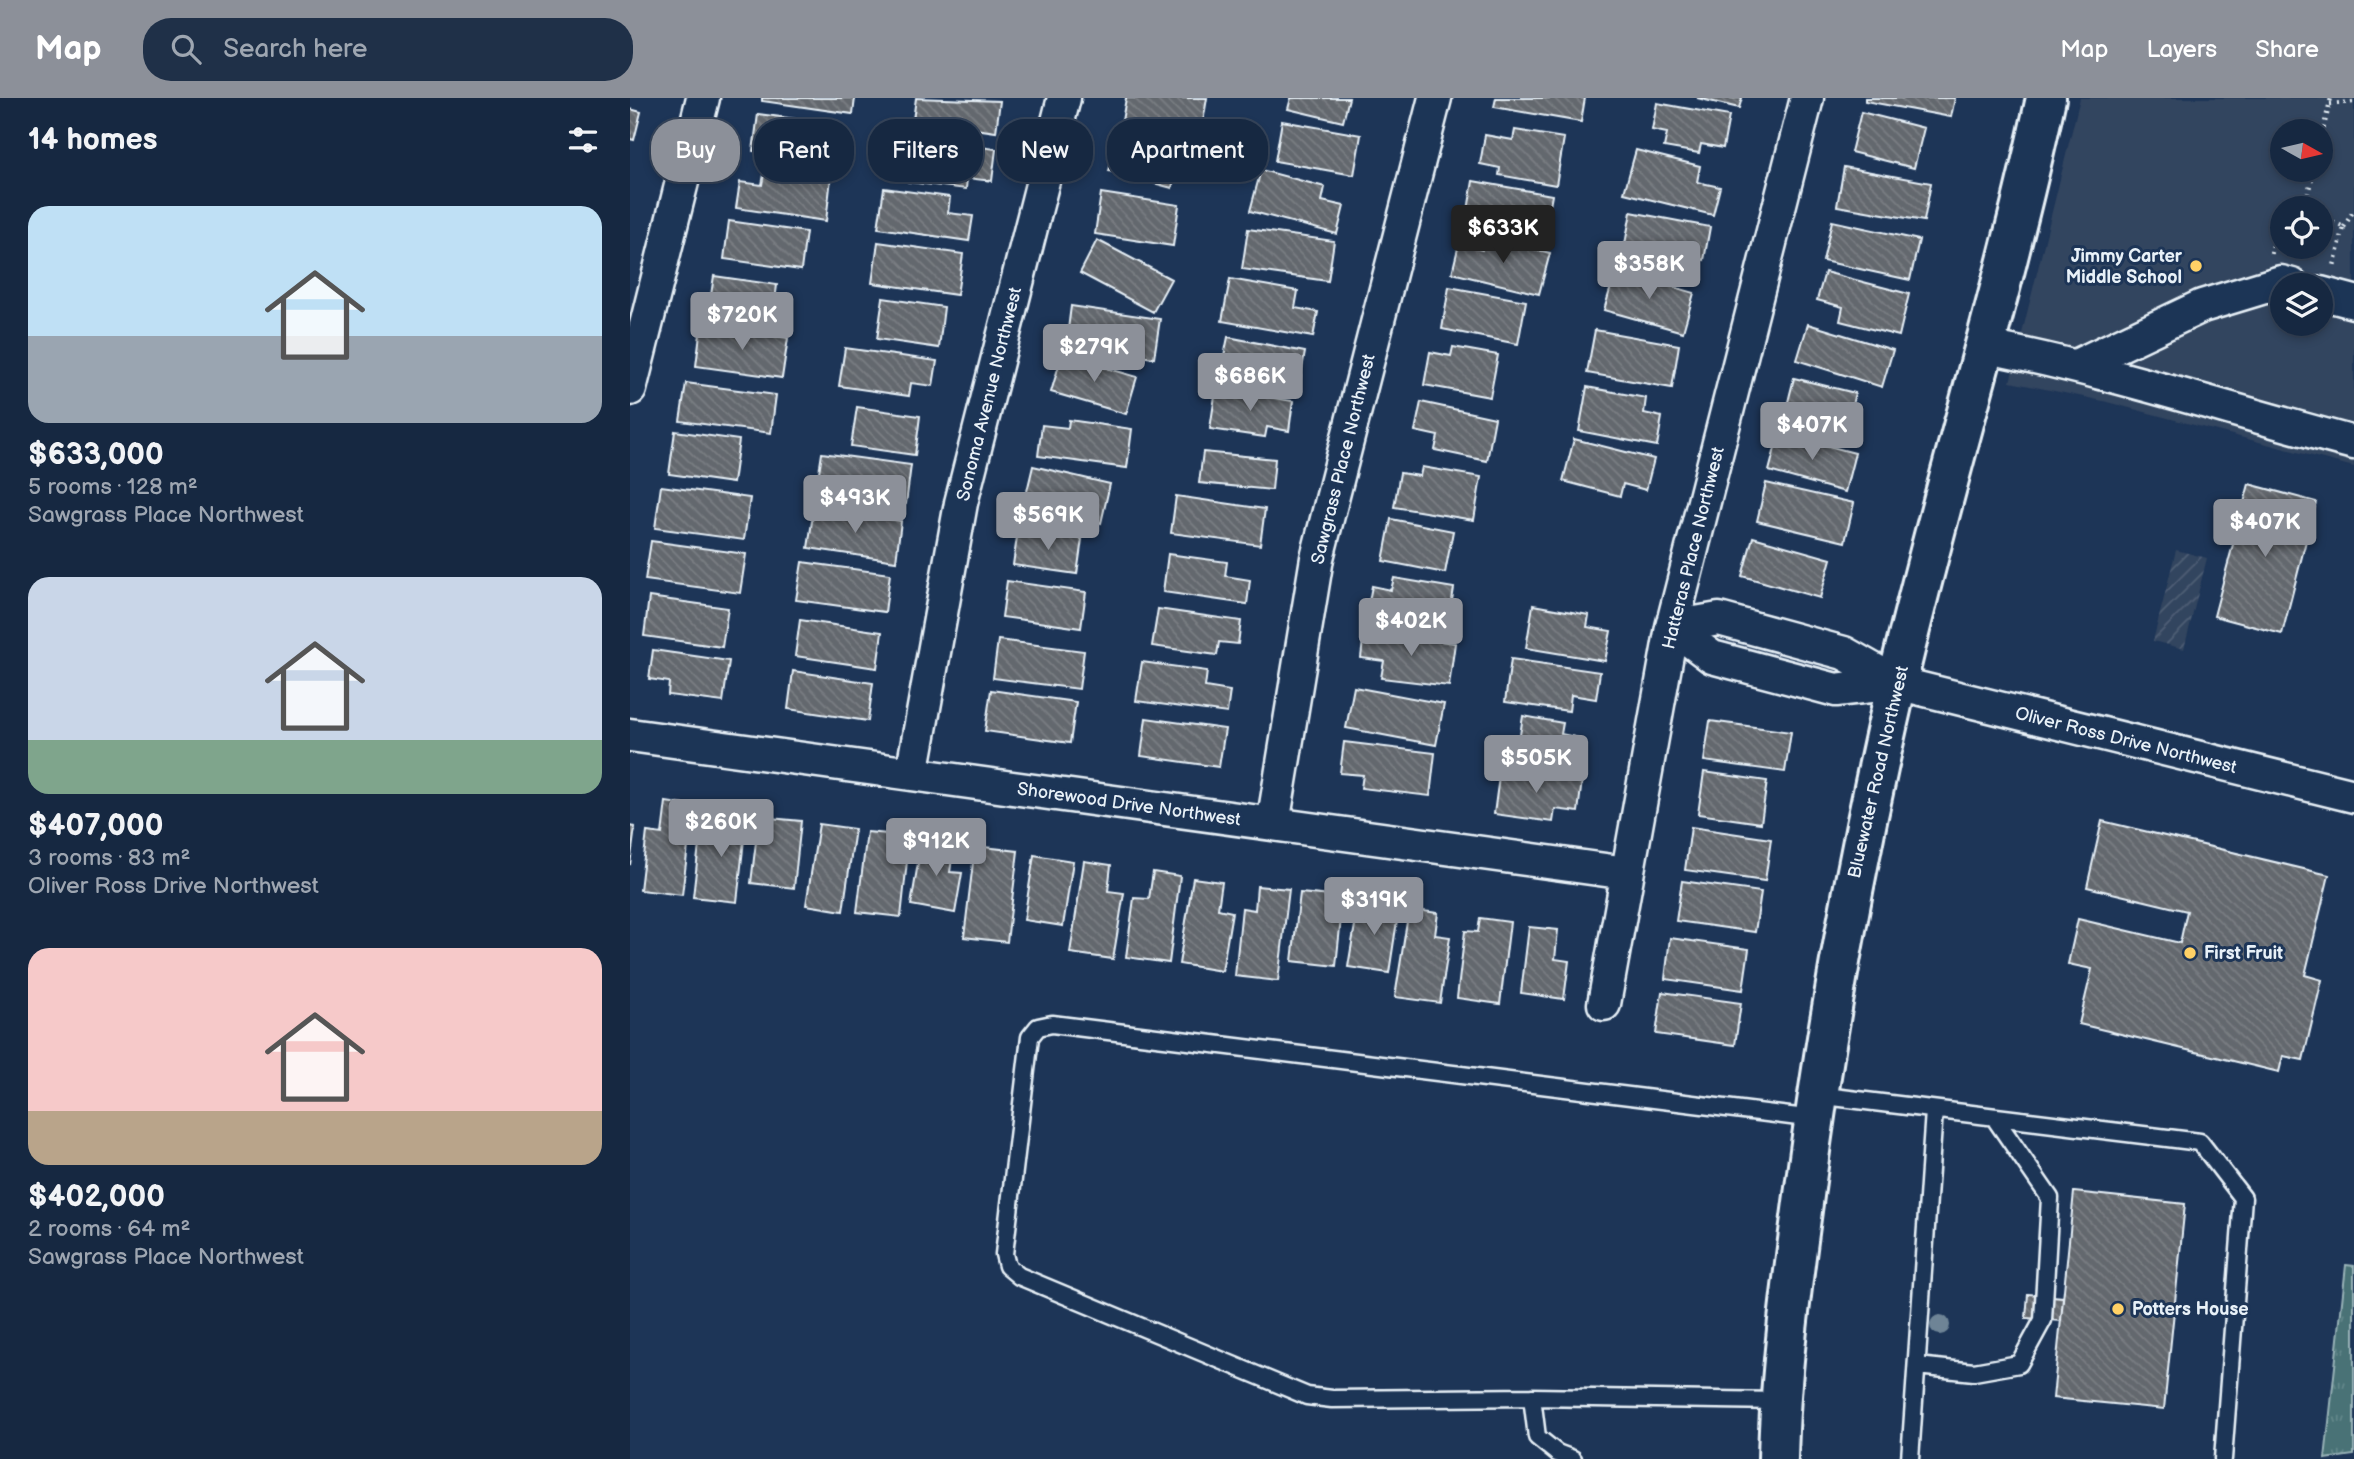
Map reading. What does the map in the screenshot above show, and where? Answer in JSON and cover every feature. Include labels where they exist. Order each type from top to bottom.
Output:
[{"type":"street","points":[[630,389],[703,98]]},
{"type":"street","name":"Sonoma Avenue Northwest","points":[[912,774],[961,503],[1064,98]]},
{"type":"street","name":"Sawgrass Place Northwest","points":[[1273,824],[1317,558],[1435,98]]},
{"type":"street","name":"Hatteras Place Northwest","points":[[1604,1004],[1672,626],[1807,98]]},
{"type":"street","name":"Bluewater Road Northwest","points":[[1778,1459],[1779,1401],[1815,1107],[1854,878],[1897,683],[1987,347],[2046,98]]},
{"type":"street","points":[[2078,365],[2202,306],[2270,285]]},
{"type":"street","points":[[2333,286],[2354,302]]},
{"type":"street","points":[[1987,347],[2078,365],[2202,403],[2354,443]]},
{"type":"street","name":"Oliver Ross Drive Northwest","points":[[1672,626],[1719,619],[1844,653],[1897,683],[2354,796]]},
{"type":"street","name":"Shorewood Drive Northwest","points":[[630,736],[1627,873]]},
{"type":"lane","points":[[1779,1401],[1532,1396],[1332,1399],[1307,1396],[1019,1276],[1007,1266],[1004,1254],[1030,1037],[1038,1027],[1052,1024],[1815,1107],[1934,1111],[2200,1142],[2244,1198],[2223,1459]]},
{"type":"lane","points":[[1910,1459],[1934,1111]]},
{"type":"lane","points":[[1917,1366],[1974,1372],[2019,1364],[2043,1320],[2050,1198],[1994,1117]]},
{"type":"lane","points":[[1532,1396],[1537,1437],[1557,1453],[1573,1459]]},
{"type":"path","points":[[2326,119],[2331,101],[2354,102]]},
{"type":"path","points":[[2330,273],[2344,227],[2354,210]]},
{"type":"path","points":[[2333,222],[2344,227]]},
{"type":"shaded area","name":"Jimmy Carter Middle School","points":[[2080,98],[2354,98],[2354,467],[2103,401],[2010,382]]},
{"type":"shaded area","points":[[2176,550],[2207,558],[2184,649],[2153,641]]},
{"type":"green space","points":[[2346,1265],[2354,1266],[2354,1455],[2325,1459]]},
{"type":"building","points":[[762,98],[855,98],[853,114],[762,101]]},
{"type":"building","points":[[916,98],[1000,101],[996,132],[983,130],[983,119],[913,119]]},
{"type":"building","points":[[1126,98],[1207,98],[1204,119],[1122,119]]},
{"type":"building","points":[[1291,98],[1349,98],[1343,122],[1288,109]]},
{"type":"building","points":[[1496,98],[1585,98],[1581,122],[1494,107]]},
{"type":"building","points":[[1697,98],[1742,98],[1739,108]]},
{"type":"building","points":[[1865,98],[1955,98],[1951,117],[1865,101]]},
{"type":"building","points":[[1657,103],[1729,116],[1723,148],[1701,144],[1699,153],[1664,147],[1667,133],[1652,130]]},
{"type":"building","points":[[630,109],[641,112],[634,140],[630,139]]},
{"type":"building","points":[[1861,112],[1924,128],[1914,168],[1851,152]]},
{"type":"building","points":[[758,114],[796,119],[757,119]]},
{"type":"building","points":[[1282,121],[1361,135],[1354,175],[1275,161]]},
{"type":"building","points":[[1515,130],[1564,138],[1556,185],[1499,175],[1500,168],[1480,164],[1485,135],[1513,140]]},
{"type":"building","points":[[983,147],[996,149],[992,181],[983,180]]},
{"type":"building","points":[[1636,150],[1700,166],[1697,182],[1720,187],[1713,215],[1624,193]]},
{"type":"building","points":[[1844,167],[1931,183],[1924,221],[1837,206]]},
{"type":"building","points":[[1268,172],[1325,187],[1322,201],[1344,206],[1337,234],[1250,211],[1258,182],[1268,182]]},
{"type":"building","points":[[1473,181],[1552,195],[1544,239],[1482,228],[1485,213],[1468,210]]},
{"type":"building","points":[[740,182],[762,185],[763,182],[831,182],[826,221],[736,208]]},
{"type":"building","points":[[908,182],[967,182],[966,189]]},
{"type":"building","points":[[1150,182],[1173,182],[1172,188]]},
{"type":"building","points":[[884,188],[950,197],[948,213],[973,216],[969,241],[878,228]]},
{"type":"building","points":[[1101,193],[1179,205],[1173,246],[1095,234]]},
{"type":"building","points":[[1631,212],[1710,227],[1704,260],[1683,256],[1681,266],[1623,255]]},
{"type":"building","points":[[729,221],[806,232],[801,270],[724,259]]},
{"type":"building","points":[[1832,221],[1919,240],[1910,280],[1823,261]]},
{"type":"building","points":[[1248,229],[1334,241],[1328,281],[1242,269]]},
{"type":"building","points":[[1485,237],[1550,253],[1539,294],[1452,273],[1459,244],[1482,250]]},
{"type":"building","points":[[1097,240],[1171,279],[1153,312],[1080,273]]},
{"type":"building","points":[[878,242],[963,254],[957,295],[872,283]]},
{"type":"building","points":[[1616,270],[1694,293],[1683,332],[1604,310]]},
{"type":"building","points":[[1825,272],[1909,294],[1899,336],[1840,321],[1843,307],[1817,300]]},
{"type":"building","points":[[714,276],[777,285],[772,323],[708,314]]},
{"type":"building","points":[[1230,279],[1298,291],[1295,308],[1318,312],[1313,337],[1222,321]]},
{"type":"building","points":[[1449,287],[1526,301],[1518,344],[1442,329]]},
{"type":"building","points":[[883,298],[944,307],[939,348],[877,339]]},
{"type":"building","points":[[1071,306],[1160,319],[1154,358],[1066,345]]},
{"type":"building","points":[[1808,324],[1893,350],[1882,387],[1797,360]]},
{"type":"building","points":[[701,326],[788,338],[782,378],[696,366]]},
{"type":"building","points":[[1595,330],[1679,345],[1672,388],[1587,373]]},
{"type":"building","points":[[1228,337],[1305,352],[1298,391],[1220,376]]},
{"type":"building","points":[[1453,347],[1498,355],[1490,397],[1424,385],[1430,352],[1451,356]]},
{"type":"building","points":[[845,348],[937,361],[933,386],[911,383],[909,396],[839,386]]},
{"type":"building","points":[[1062,355],[1137,377],[1126,414],[1051,392]]},
{"type":"building","points":[[1794,378],[1855,393],[1846,429],[1785,414]]},
{"type":"building","points":[[686,383],[776,395],[771,433],[680,421]]},
{"type":"building","points":[[1587,387],[1646,398],[1644,413],[1662,417],[1657,446],[1579,431]]},
{"type":"building","points":[[1216,389],[1293,401],[1289,431],[1267,427],[1265,437],[1210,429]]},
{"type":"building","points":[[1421,402],[1495,418],[1487,461],[1435,450],[1438,436],[1415,431]]},
{"type":"building","points":[[857,407],[920,416],[915,455],[851,446]]},
{"type":"building","points":[[1069,420],[1132,429],[1127,468],[1038,456],[1042,425],[1068,428]]},
{"type":"building","points":[[675,431],[739,440],[733,483],[669,474]]},
{"type":"building","points":[[1779,433],[1855,453],[1845,492],[1769,471]]},
{"type":"building","points":[[1574,439],[1654,459],[1646,490],[1623,484],[1620,496],[1563,481]]},
{"type":"building","points":[[1203,452],[1275,459],[1272,490],[1199,483]]},
{"type":"building","points":[[822,453],[911,465],[906,504],[816,492]]},
{"type":"building","points":[[1033,466],[1110,484],[1101,523],[1024,504]]},
{"type":"building","points":[[1422,467],[1481,477],[1474,520],[1394,507],[1400,473],[1420,476]]},
{"type":"building","points":[[1766,483],[1854,503],[1845,542],[1757,521]]},
{"type":"building","points":[[2249,484],[2316,502],[2282,634],[2214,616]]},
{"type":"building","points":[[661,486],[750,498],[744,540],[655,528]]},
{"type":"building","points":[[1176,496],[1265,509],[1260,545],[1171,533]]},
{"type":"building","points":[[814,508],[901,521],[896,561],[808,548]]},
{"type":"building","points":[[1391,519],[1453,531],[1445,573],[1383,561]]},
{"type":"building","points":[[1018,530],[1082,539],[1077,574],[1013,565]]},
{"type":"building","points":[[1753,537],[1831,559],[1820,598],[1742,576]]},
{"type":"building","points":[[651,541],[746,554],[740,593],[645,580]]},
{"type":"building","points":[[1168,554],[1227,562],[1225,576],[1250,580],[1247,604],[1163,592]]},
{"type":"building","points":[[802,562],[890,574],[885,612],[796,600]]},
{"type":"building","points":[[1394,578],[1454,588],[1447,631],[1366,617],[1372,586],[1391,590]]},
{"type":"building","points":[[1007,581],[1086,592],[1081,628],[1002,617]]},
{"type":"building","points":[[649,597],[728,608],[722,647],[644,636]]},
{"type":"building","points":[[1533,605],[1589,615],[1587,627],[1611,631],[1605,661],[1526,648]]},
{"type":"building","points":[[1158,609],[1241,621],[1238,644],[1219,642],[1217,655],[1152,646]]},
{"type":"building","points":[[800,620],[882,632],[877,668],[795,656]]},
{"type":"building","points":[[1364,632],[1455,643],[1449,686],[1381,678],[1384,661],[1361,658]]},
{"type":"building","points":[[998,640],[1084,651],[1079,689],[993,678]]},
{"type":"building","points":[[653,650],[729,661],[723,702],[668,695],[669,682],[649,679]]},
{"type":"building","points":[[1511,659],[1600,672],[1596,699],[1571,695],[1569,711],[1505,702]]},
{"type":"building","points":[[1142,662],[1207,671],[1205,687],[1230,691],[1227,713],[1136,701]]},
{"type":"building","points":[[793,671],[873,683],[868,721],[788,709]]},
{"type":"building","points":[[1354,687],[1444,704],[1436,745],[1346,728]]},
{"type":"building","points":[[991,690],[1076,702],[1070,743],[985,731]]},
{"type":"building","points":[[1523,716],[1563,723],[1561,734],[1580,738],[1575,770],[1516,760]]},
{"type":"building","points":[[1146,718],[1225,729],[1219,767],[1141,756]]},
{"type":"building","points":[[1710,721],[1791,732],[1785,772],[1704,761]]},
{"type":"building","points":[[1344,742],[1435,753],[1430,796],[1361,788],[1363,775],[1340,773]]},
{"type":"building","points":[[1500,769],[1582,780],[1578,812],[1555,809],[1553,822],[1494,814]]},
{"type":"building","points":[[1704,772],[1767,781],[1761,823],[1698,814]]},
{"type":"building","points":[[666,802],[693,806],[682,895],[640,890],[647,832],[662,834]]},
{"type":"building","points":[[718,809],[747,813],[737,902],[693,897],[700,836],[714,838]]},
{"type":"building","points":[[759,817],[801,821],[794,888],[751,883]]},
{"type":"building","name":"First Fruit","points":[[2102,821],[2329,875],[2305,975],[2322,980],[2303,1060],[2283,1056],[2279,1072],[2079,1024],[2092,969],[2068,964],[2078,919],[2180,943],[2187,911],[2087,887]]},
{"type":"building","points":[[819,824],[855,829],[843,911],[806,905]]},
{"type":"building","points":[[630,826],[635,827],[630,865]]},
{"type":"building","points":[[1691,827],[1771,839],[1765,881],[1685,870]]},
{"type":"building","points":[[867,832],[898,835],[896,859],[907,861],[901,917],[857,912]]},
{"type":"building","points":[[922,839],[954,845],[950,872],[962,873],[955,913],[911,905]]},
{"type":"building","points":[[975,846],[1018,851],[1007,942],[964,937]]},
{"type":"building","points":[[1034,855],[1073,861],[1063,926],[1024,920]]},
{"type":"building","points":[[1084,861],[1111,865],[1108,891],[1124,893],[1113,959],[1070,953]]},
{"type":"building","points":[[1153,872],[1180,876],[1169,963],[1126,957],[1134,898],[1149,899]]},
{"type":"building","points":[[1193,878],[1222,882],[1218,909],[1232,912],[1222,971],[1179,964]]},
{"type":"building","points":[[1682,881],[1761,892],[1755,932],[1676,921]]},
{"type":"building","points":[[1257,886],[1289,889],[1278,981],[1235,976],[1242,908],[1255,910]]},
{"type":"building","points":[[1300,893],[1331,896],[1329,917],[1341,918],[1336,966],[1292,961]]},
{"type":"building","points":[[1359,901],[1399,908],[1389,973],[1348,967]]},
{"type":"building","points":[[1409,909],[1438,913],[1435,935],[1450,937],[1440,1003],[1395,997]]},
{"type":"building","points":[[1480,918],[1510,922],[1500,1004],[1457,998],[1465,931],[1478,932]]},
{"type":"building","points":[[1529,927],[1558,930],[1555,959],[1569,961],[1564,999],[1521,993]]},
{"type":"building","points":[[1670,938],[1749,949],[1743,990],[1665,979]]},
{"type":"building","points":[[1662,992],[1741,1003],[1735,1045],[1656,1034]]},
{"type":"building","name":"Potters House","points":[[2074,1192],[2185,1204],[2164,1409],[2053,1398]]},
{"type":"building","points":[[2028,1294],[2063,1297],[2061,1321],[2026,1318]]},
{"type":"place","name":"Jimmy Carter Middle School","points":[[2196,266]]},
{"type":"place","name":"First Fruit","points":[[2190,953]]},
{"type":"place","name":"Potters House","points":[[2118,1309]]}]
